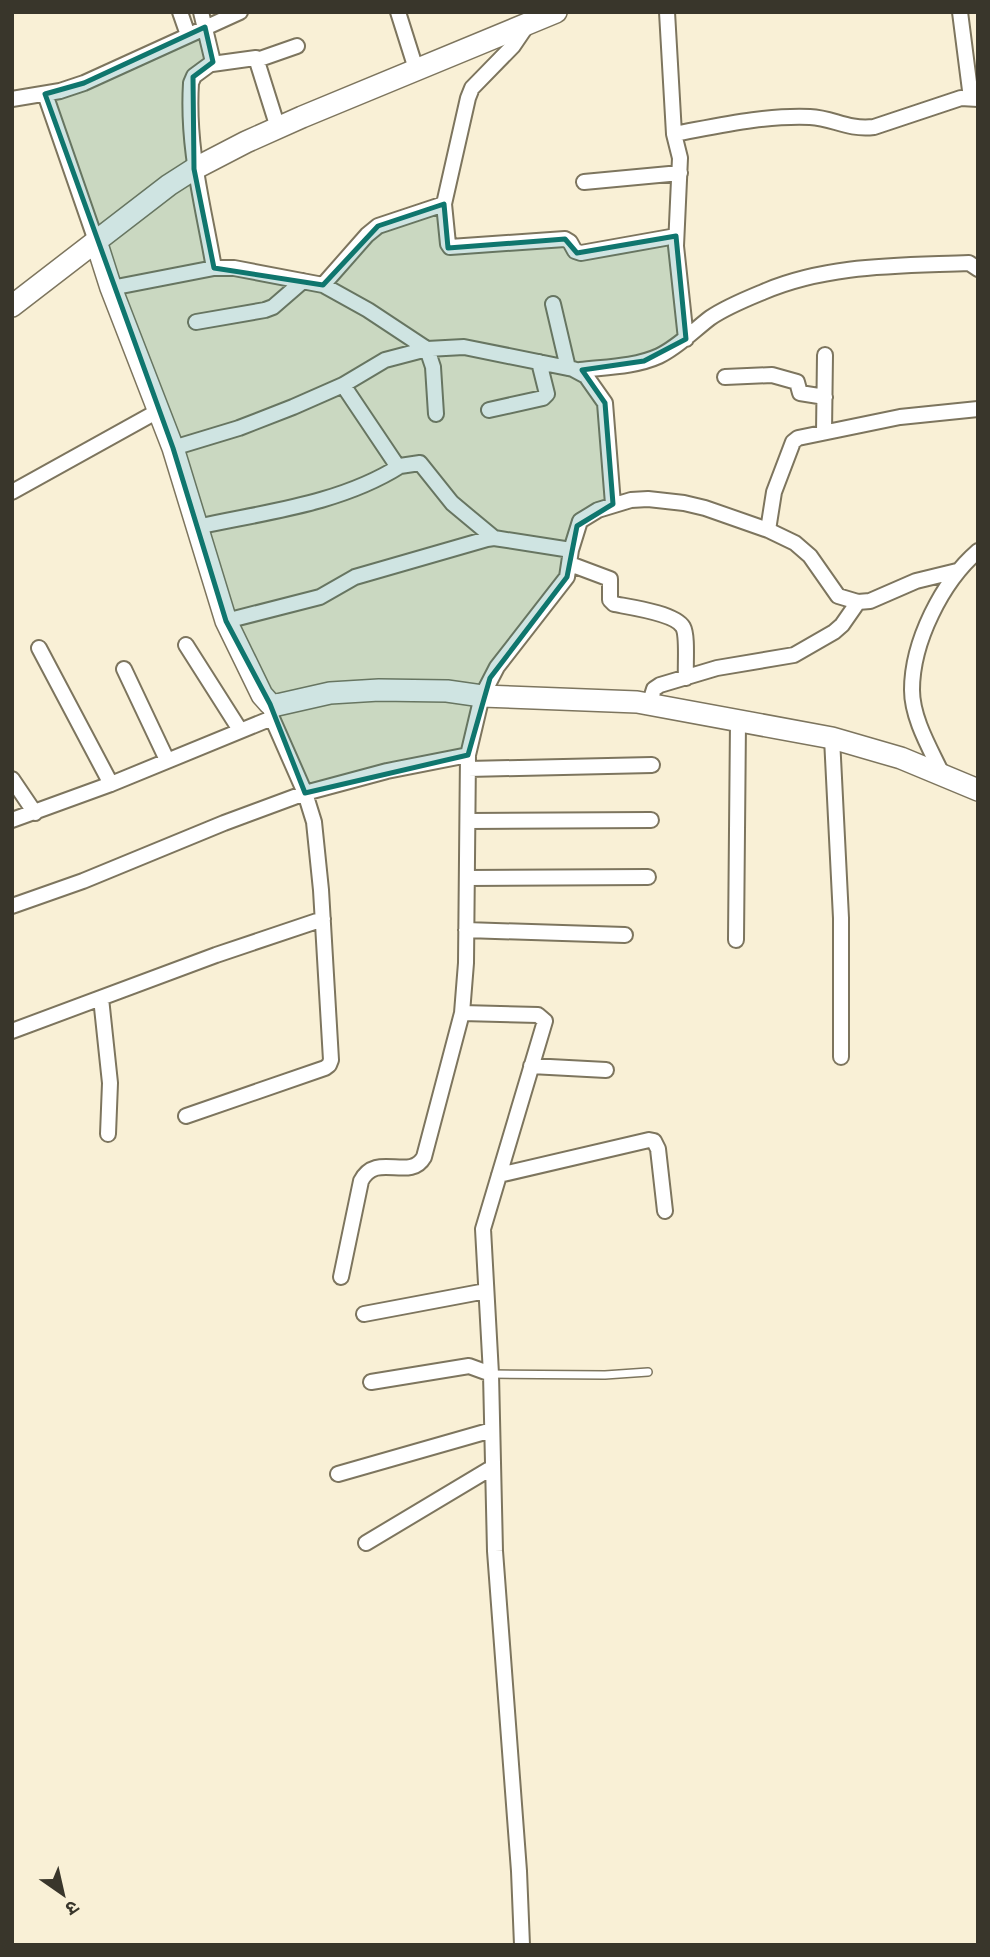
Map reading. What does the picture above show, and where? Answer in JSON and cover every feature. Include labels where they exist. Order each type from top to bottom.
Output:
[{"type":"street","points":[[180,12],[188,35]]},
{"type":"street","points":[[201,12],[212,64]]},
{"type":"street","points":[[12,99],[46,94],[83,83],[240,12]]},
{"type":"street","points":[[398,12],[416,69]]},
{"type":"street","points":[[12,306],[169,185],[194,169],[278,128],[556,12]]},
{"type":"street","points":[[667,12],[674,135],[680,158],[676,236],[686,339]]},
{"type":"street","points":[[674,135],[746,121],[806,117],[817,117],[852,128],[874,127],[961,98],[975,98],[960,12]]},
{"type":"street","points":[[529,23],[513,46],[472,88],[468,98],[444,204],[450,247],[565,239],[575,251],[581,253],[676,236]]},
{"type":"street","points":[[257,60],[297,46]]},
{"type":"street","points":[[214,268],[194,169],[191,83],[194,76],[212,64],[253,57],[257,60],[278,128]]},
{"type":"street","points":[[46,94],[111,288],[173,449],[226,621],[271,711],[314,822],[323,919],[329,1065],[186,1116]]},
{"type":"street","points":[[584,182],[680,173]]},
{"type":"street","points":[[323,285],[378,226],[444,204]]},
{"type":"street","points":[[173,449],[239,428],[343,385],[385,360],[427,349],[464,347],[574,369],[644,361],[686,339],[727,308],[766,290],[835,271],[969,263],[978,270]]},
{"type":"street","points":[[111,288],[214,268],[234,268],[323,285],[368,310],[427,349],[433,367],[436,414]]},
{"type":"street","points":[[196,322],[273,307],[303,281]]},
{"type":"street","points":[[553,304],[574,369],[586,376],[605,403],[613,504]]},
{"type":"street","points":[[824,432],[825,355]]},
{"type":"street","points":[[489,410],[543,398],[547,394],[539,362]]},
{"type":"street","points":[[725,377],[772,375],[797,382],[800,393],[825,397]]},
{"type":"street","points":[[343,385],[393,461],[400,466]]},
{"type":"street","points":[[768,530],[774,492],[793,442],[805,434],[900,417],[978,409]]},
{"type":"street","points":[[12,492],[158,411]]},
{"type":"street","points":[[197,527],[280,511],[374,480],[400,466],[420,463],[452,503],[494,538],[570,557],[610,579],[610,600],[614,604],[659,614],[680,623],[684,631],[686,678]]},
{"type":"street","points":[[341,1277],[361,1181],[367,1170],[374,1167],[414,1166],[424,1157],[462,1013],[468,762],[482,696],[497,667],[568,577],[570,557],[580,521],[613,504],[648,499],[684,503],[768,530],[803,549],[838,596],[858,602],[870,601],[924,578],[957,571]]},
{"type":"street","points":[[226,621],[320,597],[355,577],[494,538]]},
{"type":"street","points":[[943,776],[915,710],[912,691],[915,663],[924,634],[947,584],[978,551]]},
{"type":"street","points":[[649,705],[657,686],[717,668],[794,655],[842,625],[858,602]]},
{"type":"street","points":[[186,645],[240,730]]},
{"type":"street","points":[[39,648],[111,783]]},
{"type":"street","points":[[124,669],[167,760]]},
{"type":"street","points":[[12,820],[240,730],[277,705],[348,690],[447,691],[482,696],[607,699],[649,705],[832,738],[901,758],[978,790]]},
{"type":"street","points":[[736,940],[738,722]]},
{"type":"street","points":[[832,738],[841,918],[841,1057]]},
{"type":"street","points":[[12,906],[305,793],[387,771],[468,762],[652,765]]},
{"type":"street","points":[[12,779],[35,813]]},
{"type":"street","points":[[468,821],[651,820]]},
{"type":"street","points":[[467,878],[648,877]]},
{"type":"street","points":[[12,1031],[323,919]]},
{"type":"street","points":[[466,930],[625,936]]},
{"type":"street","points":[[101,998],[110,1083],[108,1134]]},
{"type":"street","points":[[462,1013],[538,1015],[543,1017],[544,1026],[483,1228],[491,1374],[495,1551],[521,1891],[522,1945]]},
{"type":"street","points":[[531,1066],[606,1070]]},
{"type":"street","points":[[499,1175],[654,1141],[658,1149],[665,1211]]},
{"type":"street","points":[[364,1314],[486,1291]]},
{"type":"street","points":[[371,1382],[461,1367],[477,1367],[491,1374]]},
{"type":"street","points":[[338,1474],[492,1430]]},
{"type":"street","points":[[366,1543],[493,1467]]},
{"type":"lane","points":[[491,1374],[605,1376],[648,1371]]},
{"type":"highlighted area","points":[[205,27],[213,62],[193,77],[194,169],[214,268],[323,285],[378,226],[444,204],[448,248],[565,239],[577,253],[676,236],[686,339],[644,361],[582,370],[605,403],[613,504],[577,526],[567,577],[490,678],[468,755],[305,793],[270,704],[226,621],[173,448],[45,94],[84,83]]}]
